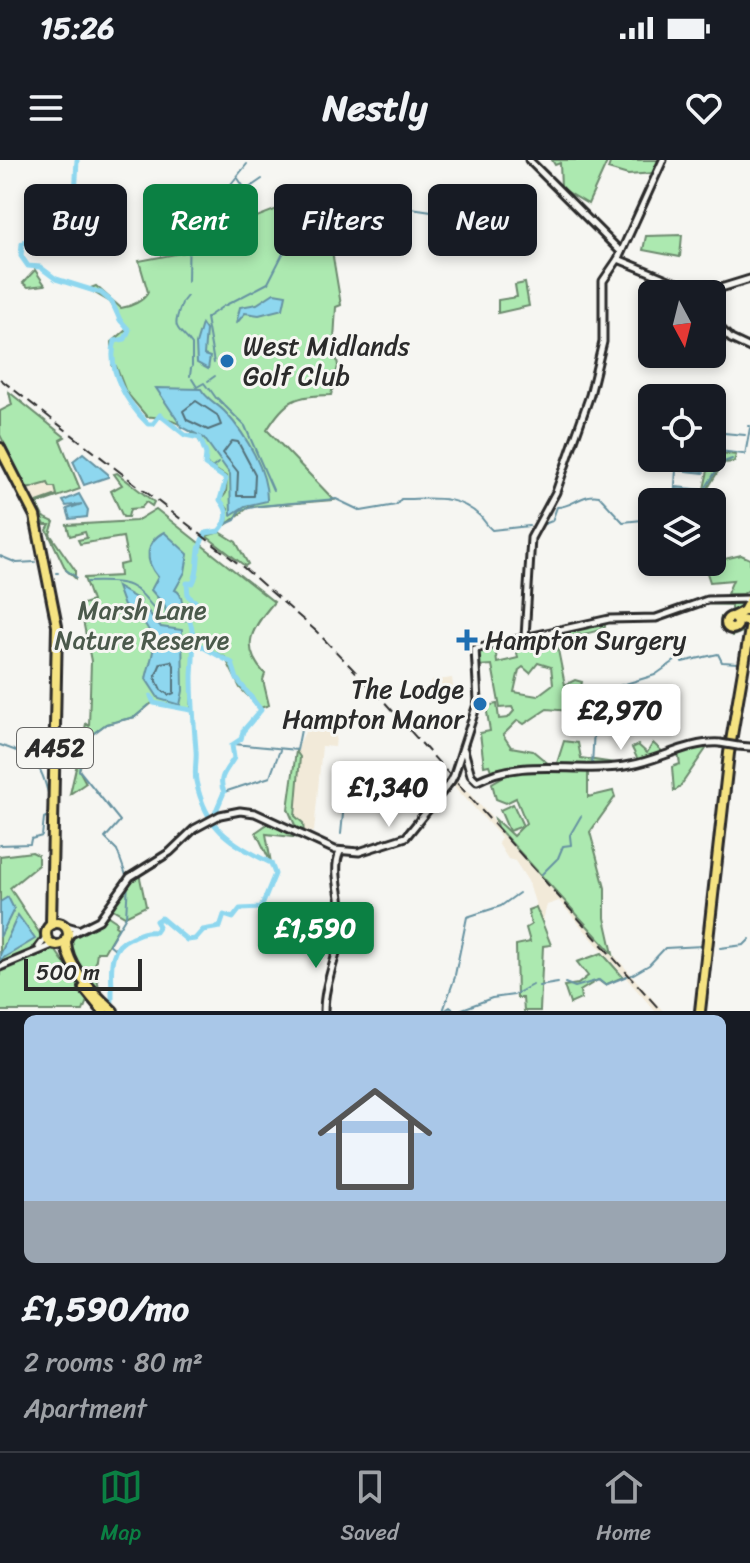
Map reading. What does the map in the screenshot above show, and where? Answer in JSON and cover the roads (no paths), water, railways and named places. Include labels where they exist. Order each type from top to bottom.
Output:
[{"type":"highway","name":"A452","points":[[0,448],[35,516],[57,626],[51,925]]},
{"type":"highway","points":[[702,1011],[742,623],[749,599]]},
{"type":"highway","points":[[702,1011],[731,764],[750,647]]},
{"type":"highway","name":"A452","points":[[52,899],[62,924]]},
{"type":"highway","points":[[62,924],[67,951],[81,975],[109,1009],[47,936],[51,925],[62,924]]},
{"type":"highway","points":[[56,944],[67,938]]},
{"type":"street","points":[[529,160],[621,252]]},
{"type":"street","points":[[525,637],[531,538],[556,492],[590,395],[603,342],[603,281],[618,259],[663,160]]},
{"type":"street","points":[[618,259],[669,280]]},
{"type":"street","points":[[726,286],[750,279]]},
{"type":"street","points":[[726,334],[750,348]]},
{"type":"street","points":[[67,938],[103,917],[130,877],[170,852],[189,832],[235,811],[255,813],[340,852],[362,851],[402,839],[435,803],[457,767],[479,697],[473,652],[486,645],[615,618],[656,618],[707,600],[749,599]]},
{"type":"street","points":[[464,750],[473,780],[477,781],[492,774],[540,766],[629,766],[702,744],[750,747]]},
{"type":"street","points":[[457,767],[467,761]]},
{"type":"street","points":[[324,1011],[342,926],[342,897],[336,862],[340,852]]},
{"type":"street","points":[[62,924],[78,929]]},
{"type":"street","points":[[35,951],[47,936]]},
{"type":"street","points":[[0,967],[56,944]]},
{"type":"water","points":[[274,293],[286,295],[283,309],[259,315],[245,313],[236,324],[240,307],[257,304]]},
{"type":"water","points":[[202,324],[206,330],[204,355],[210,357],[208,369],[197,363],[196,344]]},
{"type":"water","points":[[156,388],[201,389],[226,413],[260,466],[267,501],[245,506],[231,515],[230,474],[204,438],[182,427]]},
{"type":"water","points":[[83,453],[108,477],[84,485],[73,461]]},
{"type":"water","points":[[79,494],[88,510],[87,517],[70,519],[67,509],[82,504],[66,506],[63,501]]},
{"type":"water","points":[[164,532],[188,554],[185,572],[175,590],[182,602],[177,616],[166,613],[165,606],[151,590],[158,577],[150,565],[150,546]]},
{"type":"water","points":[[117,587],[141,601],[136,614],[124,606]]},
{"type":"water","points":[[146,609],[161,627],[182,630],[183,691],[180,705],[159,699],[146,679],[153,643],[142,620]]},
{"type":"water","points":[[8,897],[14,909],[0,937],[0,902]]},
{"type":"water","points":[[18,915],[35,939],[0,960],[0,955]]},
{"type":"waterway","points":[[77,160],[75,196],[61,208],[48,206],[50,220],[22,244],[21,256],[28,266],[40,267],[56,279],[101,293],[112,302],[120,320],[129,330],[125,339],[115,341],[113,352],[116,375],[126,397],[148,424],[153,424],[160,415],[185,435],[200,438],[206,454],[205,465],[226,479],[220,500],[226,512],[225,523],[219,531],[206,533],[200,546],[196,576],[193,583],[187,583],[188,596],[195,601],[188,615],[193,638],[195,777],[200,797],[213,823],[231,840],[271,863],[275,874],[261,908],[240,909],[233,918],[224,915],[220,927],[203,930],[195,939],[187,940],[161,918],[156,921],[159,926],[155,932],[139,934],[121,944],[113,959],[111,1009]]},
{"type":"waterway","points":[[188,281],[189,223],[223,209],[223,194],[247,164]]},
{"type":"waterway","points":[[237,177],[246,190],[262,179]]},
{"type":"waterway","points":[[412,208],[428,210]]},
{"type":"waterway","points":[[224,306],[268,283],[282,256]]},
{"type":"waterway","points":[[183,301],[187,296]]},
{"type":"waterway","points":[[182,303],[176,324],[192,345],[192,366]]},
{"type":"waterway","points":[[214,363],[206,318],[222,307]]},
{"type":"waterway","points":[[190,376],[191,368]]},
{"type":"waterway","points":[[208,381],[215,376]]},
{"type":"waterway","points":[[192,379],[197,387],[204,383],[207,387]]},
{"type":"waterway","points":[[209,388],[216,398]]},
{"type":"waterway","points":[[217,398],[245,426],[273,490]]},
{"type":"waterway","points":[[745,455],[750,428]]},
{"type":"waterway","points":[[726,433],[745,435]]},
{"type":"waterway","points":[[726,452],[743,454]]},
{"type":"waterway","points":[[706,488],[721,463],[732,459]]},
{"type":"waterway","points":[[212,468],[218,463]]},
{"type":"waterway","points":[[675,488],[676,472]]},
{"type":"waterway","points":[[695,472],[704,473]]},
{"type":"waterway","points":[[676,487],[685,488]]},
{"type":"waterway","points":[[539,526],[552,521],[557,507],[593,496],[599,496],[623,522],[638,520]]},
{"type":"waterway","points":[[224,525],[235,520],[240,510],[259,506],[336,499],[361,511],[396,505],[401,499],[432,498],[452,501],[471,509],[492,530],[529,526]]},
{"type":"waterway","points":[[0,556],[17,563],[35,562]]},
{"type":"waterway","points":[[66,570],[76,577]]},
{"type":"waterway","points":[[87,582],[125,584],[140,592],[164,621],[190,620]]},
{"type":"waterway","points":[[194,642],[232,663],[237,679],[261,710],[243,731],[241,739],[232,745],[234,758],[222,778],[224,792],[213,818]]},
{"type":"waterway","points":[[592,766],[594,728],[609,689],[655,675],[679,658],[682,662],[718,654],[722,662],[738,663]]},
{"type":"waterway","points":[[151,696],[154,703],[191,710]]},
{"type":"waterway","points":[[127,878],[117,850],[105,838],[120,821],[79,770],[86,739],[106,724],[135,717],[149,705]]},
{"type":"waterway","points":[[234,744],[297,750],[303,720]]},
{"type":"waterway","points":[[0,745],[34,762],[49,797]]},
{"type":"waterway","points":[[224,792],[270,777],[280,750]]},
{"type":"waterway","points":[[364,793],[385,790],[389,771]]},
{"type":"waterway","points":[[341,834],[345,794],[357,793]]},
{"type":"waterway","points":[[0,845],[30,844],[31,839],[42,836],[44,818],[48,816]]},
{"type":"waterway","points":[[570,835],[581,816]]},
{"type":"waterway","points":[[558,858],[563,846],[571,845],[570,836]]},
{"type":"waterway","points":[[542,874],[557,859]]},
{"type":"waterway","points":[[115,949],[109,944],[126,916],[128,882]]},
{"type":"waterway","points":[[455,975],[467,917],[501,906],[519,893]]},
{"type":"waterway","points":[[720,948],[744,945],[750,939]]},
{"type":"waterway","points":[[630,976],[649,965],[665,948],[702,946]]},
{"type":"waterway","points":[[565,983],[575,987],[599,980],[605,985],[627,976]]},
{"type":"waterway","points":[[443,1011],[455,977]]},
{"type":"waterway","points":[[539,986],[558,983]]},
{"type":"waterway","points":[[457,1011],[492,998],[514,995],[532,985]]},
{"type":"waterway","points":[[444,1011],[450,1007],[455,1011]]},
{"type":"railway","points":[[0,379],[244,568],[316,631],[380,697],[661,1011]]},
{"type":"place","name":"West Midlands Golf Club","points":[[227,361]]},
{"type":"place","name":"Hampton Surgery","points":[[467,640]]},
{"type":"place","name":"The Lodge Hampton Manor","points":[[480,704]]},
{"type":"park label","name":"Marsh Lane Nature Reserve","points":[[142,625]]}]
